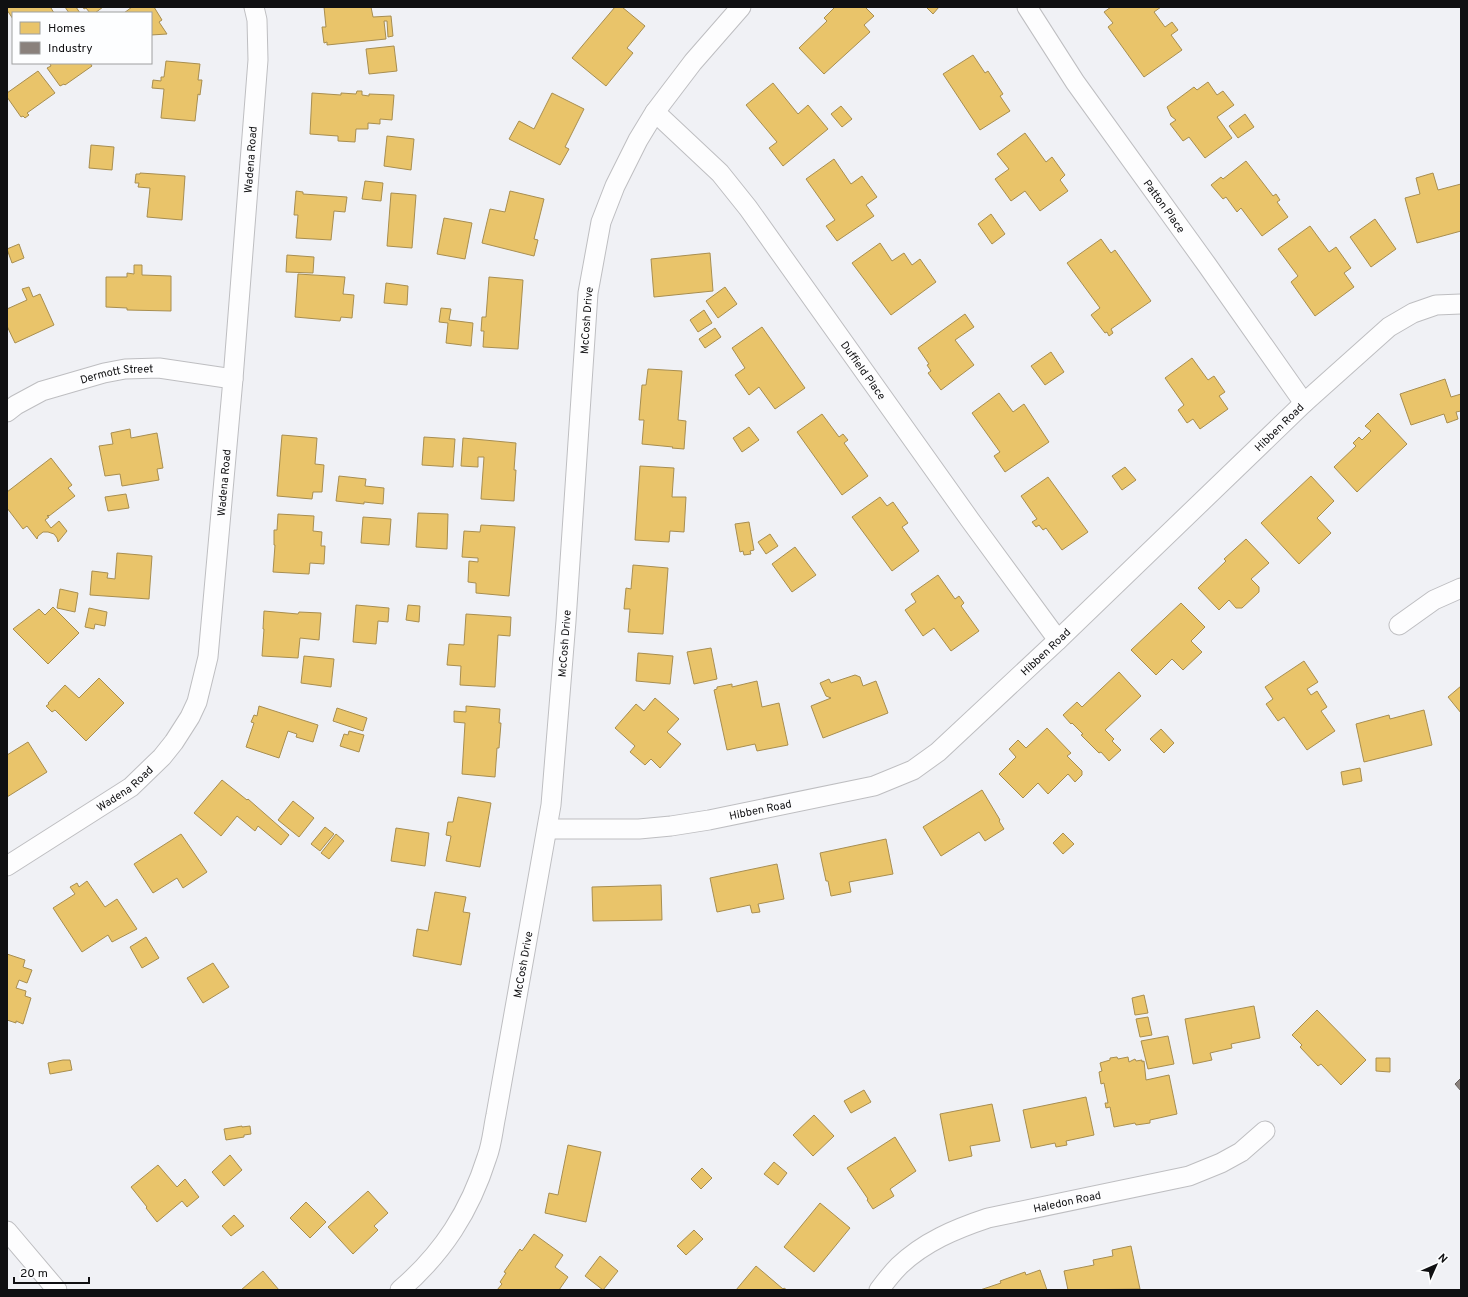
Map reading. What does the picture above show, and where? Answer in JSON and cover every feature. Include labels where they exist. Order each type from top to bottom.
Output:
[{"type":"street","name":"Wadena Road","points":[[7,866],[131,787],[162,757],[174,742],[197,702],[208,657],[233,379],[258,60],[257,20],[254,7]]},
{"type":"street","name":"McCosh Drive","points":[[400,1290],[436,1254],[456,1227],[474,1194],[488,1156],[548,829],[551,805],[566,621],[588,293],[601,222],[615,186],[638,140],[655,112],[694,62],[741,7]]},
{"type":"street","name":"Patton Place","points":[[1027,7],[1075,82],[1207,264],[1304,403]]},
{"type":"street","name":"Duffield Place","points":[[655,112],[720,173],[748,208],[966,515],[1058,640]]},
{"type":"street","name":"Hibben Road","points":[[548,829],[639,828],[671,826],[709,820],[874,786],[913,770],[938,752],[1058,640],[1304,403],[1389,327],[1413,313],[1436,305],[1461,304]]},
{"type":"street","name":"Dermott Street","points":[[7,412],[42,391],[104,373],[125,369],[159,368],[233,379]]},
{"type":"street","points":[[1398,625],[1434,600],[1461,588]]},
{"type":"street","name":"Haledon Road","points":[[879,1290],[899,1266],[930,1242],[956,1229],[988,1218],[1189,1176],[1241,1152],[1265,1131]]},
{"type":"street","points":[[7,1231],[57,1290]]},
{"type":"building: Homes","points":[[7,7],[53,7],[51,8],[53,12],[12,12],[12,18],[7,10]]},
{"type":"building: Homes","points":[[65,7],[76,7],[79,12],[68,12]]},
{"type":"building: Homes","points":[[83,7],[103,7],[96,12],[89,12],[86,8],[84,9]]},
{"type":"building: Homes","points":[[132,7],[154,7],[162,20],[159,22],[167,34],[152,35],[152,12],[125,12]]},
{"type":"building: Homes","points":[[324,7],[371,7],[373,17],[391,16],[393,36],[388,37],[387,21],[384,21],[386,39],[327,45],[327,42],[324,43],[322,27],[326,27]]},
{"type":"building: Homes","points":[[615,7],[622,7],[645,26],[627,48],[633,53],[606,86],[572,58]]},
{"type":"building: Homes","points":[[835,7],[865,7],[874,16],[864,25],[870,32],[824,74],[799,48],[827,21],[824,18]]},
{"type":"building: Homes","points":[[926,7],[939,7],[933,14]]},
{"type":"building: Homes","points":[[1111,7],[1161,7],[1154,12],[1165,27],[1172,22],[1178,30],[1171,35],[1182,50],[1144,77],[1108,27],[1113,23],[1104,12]]},
{"type":"building: Homes","points":[[394,46],[397,71],[369,74],[366,49]]},
{"type":"building: Homes","points":[[973,55],[985,73],[988,71],[1003,94],[1000,96],[1010,111],[980,130],[943,74]]},
{"type":"building: Homes","points":[[166,61],[200,64],[198,80],[202,80],[200,95],[198,94],[195,121],[161,118],[164,89],[152,88],[153,80],[161,81],[161,77],[164,77]]},
{"type":"building: Homes","points":[[50,64],[91,64],[92,66],[65,85],[60,86],[47,68],[51,66]]},
{"type":"building: Homes","points":[[38,71],[55,93],[27,113],[29,115],[25,118],[23,116],[21,117],[7,97],[7,93]]},
{"type":"building: Homes","points":[[1208,82],[1217,95],[1223,91],[1234,105],[1217,117],[1232,138],[1205,158],[1189,137],[1183,141],[1170,124],[1176,120],[1171,116],[1167,107],[1194,87],[1197,90]]},
{"type":"building: Homes","points":[[773,83],[798,114],[808,105],[828,129],[783,166],[769,148],[777,142],[746,105]]},
{"type":"building: Homes","points":[[357,91],[362,91],[362,95],[369,96],[369,94],[394,95],[392,120],[380,119],[380,124],[368,123],[368,129],[356,129],[355,142],[338,141],[338,136],[310,134],[312,93],[341,95],[341,93],[356,94]]},
{"type":"building: Homes","points":[[552,93],[584,109],[565,147],[569,149],[560,165],[509,139],[519,121],[534,129]]},
{"type":"building: Homes","points":[[841,106],[852,119],[842,127],[831,114]]},
{"type":"building: Homes","points":[[1245,114],[1254,127],[1238,138],[1229,126]]},
{"type":"building: Homes","points":[[1025,133],[1046,162],[1052,157],[1065,175],[1060,180],[1068,191],[1040,211],[1025,191],[1011,201],[995,179],[1009,169],[997,154]]},
{"type":"building: Homes","points":[[387,136],[414,139],[411,170],[384,166]]},
{"type":"building: Homes","points":[[91,145],[114,147],[112,170],[89,168]]},
{"type":"building: Homes","points":[[834,159],[851,184],[862,176],[877,197],[866,205],[874,216],[837,241],[826,226],[835,220],[806,179]]},
{"type":"building: Homes","points":[[1246,161],[1273,196],[1276,194],[1280,200],[1277,202],[1288,217],[1262,236],[1241,208],[1237,212],[1226,197],[1223,199],[1211,185],[1221,177],[1223,179]]},
{"type":"building: Homes","points":[[1433,173],[1438,190],[1461,184],[1461,231],[1417,243],[1405,198],[1420,194],[1416,178]]},
{"type":"building: Homes","points":[[136,174],[185,176],[182,220],[147,217],[150,188],[138,187],[139,183],[135,183]]},
{"type":"building: Homes","points":[[365,181],[383,183],[381,201],[362,199]]},
{"type":"building: Homes","points":[[296,191],[303,192],[303,194],[347,197],[345,212],[334,211],[331,240],[296,238],[298,215],[294,215]]},
{"type":"building: Homes","points":[[510,191],[544,199],[534,239],[538,240],[534,256],[482,243],[490,209],[505,212]]},
{"type":"building: Homes","points":[[391,193],[416,195],[412,248],[387,246]]},
{"type":"building: Homes","points":[[991,214],[1005,234],[992,244],[978,224]]},
{"type":"building: Homes","points":[[444,218],[472,223],[465,259],[437,254]]},
{"type":"building: Homes","points":[[1375,219],[1396,249],[1371,267],[1350,237]]},
{"type":"building: Homes","points":[[1310,226],[1329,252],[1336,247],[1351,268],[1344,273],[1354,287],[1315,316],[1291,282],[1298,276],[1278,249]]},
{"type":"building: Homes","points":[[1101,239],[1111,253],[1115,250],[1151,301],[1111,329],[1113,333],[1109,336],[1091,315],[1100,308],[1067,263]]},
{"type":"building: Homes","points":[[880,243],[892,261],[904,253],[912,265],[920,259],[936,282],[891,315],[852,263]]},
{"type":"building: Homes","points":[[19,244],[24,258],[12,263],[7,249]]},
{"type":"building: Homes","points":[[710,253],[713,291],[654,297],[651,259]]},
{"type":"building: Homes","points":[[287,255],[314,257],[313,273],[286,272]]},
{"type":"building: Homes","points":[[134,265],[142,265],[142,275],[171,276],[171,311],[127,310],[127,308],[106,307],[106,277],[127,277],[127,273],[134,274]]},
{"type":"building: Homes","points":[[298,274],[345,277],[343,294],[354,295],[352,318],[341,317],[340,321],[295,317]]},
{"type":"building: Homes","points":[[489,277],[523,280],[518,349],[483,347],[484,331],[481,331],[482,317],[486,317]]},
{"type":"building: Homes","points":[[386,283],[408,286],[407,305],[384,303]]},
{"type":"building: Homes","points":[[29,287],[33,297],[40,294],[54,325],[15,343],[7,326],[7,309],[27,300],[22,289]]},
{"type":"building: Homes","points":[[725,287],[737,304],[718,318],[706,301]]},
{"type":"building: Homes","points":[[441,308],[451,309],[449,320],[473,323],[471,346],[446,343],[448,323],[439,322]]},
{"type":"building: Homes","points":[[704,310],[712,323],[698,332],[690,320]]},
{"type":"building: Homes","points":[[965,314],[974,327],[955,340],[974,365],[941,390],[928,373],[931,371],[927,365],[929,364],[918,348]]},
{"type":"building: Homes","points":[[762,327],[805,388],[775,409],[759,387],[749,395],[735,375],[745,368],[732,348]]},
{"type":"building: Homes","points":[[715,328],[721,337],[705,348],[699,339]]},
{"type":"building: Homes","points":[[1051,352],[1064,372],[1045,385],[1031,366]]},
{"type":"building: Homes","points":[[1192,358],[1208,380],[1214,376],[1225,392],[1219,396],[1228,409],[1200,429],[1193,419],[1187,423],[1178,410],[1184,405],[1165,378]]},
{"type":"building: Homes","points":[[648,369],[682,371],[678,420],[686,421],[684,449],[642,444],[644,420],[639,420],[642,385],[646,385]]},
{"type":"building: Homes","points":[[1445,379],[1451,397],[1461,394],[1461,411],[1456,412],[1458,419],[1447,423],[1444,414],[1411,425],[1400,394]]},
{"type":"building: Homes","points":[[999,393],[1013,412],[1024,404],[1049,442],[1005,472],[994,456],[1000,452],[972,413]]},
{"type":"building: Homes","points":[[1378,413],[1407,444],[1357,492],[1334,467],[1356,446],[1353,443],[1359,437],[1362,440],[1371,431],[1365,426]]},
{"type":"building: Homes","points":[[822,414],[839,437],[843,434],[848,440],[844,443],[868,476],[842,495],[797,432]]},
{"type":"building: Homes","points":[[749,427],[759,440],[742,452],[733,438]]},
{"type":"building: Homes","points":[[130,429],[131,438],[157,433],[163,468],[157,469],[159,480],[122,486],[120,474],[105,476],[99,446],[113,444],[111,433]]},
{"type":"building: Homes","points":[[282,435],[317,438],[315,464],[324,465],[322,492],[313,492],[312,499],[277,496]]},
{"type":"building: Homes","points":[[424,437],[455,439],[453,467],[422,465]]},
{"type":"building: Homes","points":[[463,438],[516,443],[514,501],[481,499],[484,457],[478,457],[478,467],[461,466]]},
{"type":"building: Homes","points":[[51,458],[72,485],[68,488],[75,496],[49,516],[48,515],[47,516],[49,517],[45,520],[51,528],[59,521],[67,531],[58,542],[54,534],[48,532],[43,532],[37,539],[27,526],[23,529],[7,508],[7,492]]},
{"type":"building: Homes","points":[[640,466],[674,468],[672,497],[686,497],[684,532],[670,531],[669,542],[635,540]]},
{"type":"building: Homes","points":[[1125,467],[1136,480],[1122,490],[1112,476]]},
{"type":"building: Homes","points":[[339,476],[366,479],[365,486],[384,488],[383,504],[364,502],[364,504],[336,501]]},
{"type":"building: Homes","points":[[1311,476],[1334,501],[1317,518],[1331,533],[1299,564],[1261,523]]},
{"type":"building: Homes","points":[[1048,477],[1088,532],[1062,550],[1046,528],[1043,530],[1039,525],[1036,527],[1032,522],[1037,519],[1021,496]]},
{"type":"building: Homes","points":[[126,494],[129,508],[108,511],[105,497]]},
{"type":"building: Homes","points":[[880,497],[887,506],[893,502],[908,523],[902,527],[919,551],[892,571],[852,517]]},
{"type":"building: Homes","points":[[418,513],[448,514],[447,549],[416,547]]},
{"type":"building: Homes","points":[[278,514],[314,516],[313,531],[322,532],[321,546],[325,546],[324,564],[310,563],[309,574],[273,572],[275,545],[274,530],[277,530]]},
{"type":"building: Homes","points":[[363,517],[391,519],[389,545],[361,543]]},
{"type":"building: Homes","points":[[749,522],[754,550],[750,551],[751,554],[744,555],[743,551],[740,552],[735,524]]},
{"type":"building: Homes","points":[[481,525],[515,527],[509,596],[476,593],[476,583],[468,582],[469,561],[478,562],[478,558],[462,557],[464,531],[480,532]]},
{"type":"building: Homes","points":[[770,534],[778,546],[766,554],[758,542]]},
{"type":"building: Homes","points":[[1246,539],[1269,563],[1251,579],[1259,587],[1259,592],[1242,608],[1236,608],[1229,600],[1219,610],[1198,588],[1226,561],[1224,559]]},
{"type":"building: Homes","points":[[795,547],[816,575],[792,592],[772,564]]},
{"type":"building: Homes","points":[[117,553],[152,556],[149,599],[90,595],[92,571],[108,573],[107,578],[115,579]]},
{"type":"building: Homes","points":[[633,565],[668,568],[663,634],[628,632],[630,609],[624,609],[626,588],[631,589]]},
{"type":"building: Homes","points":[[938,575],[955,599],[959,596],[964,603],[961,606],[979,631],[951,651],[934,628],[923,636],[905,610],[916,602],[911,594]]},
{"type":"building: Homes","points":[[60,589],[78,593],[75,612],[57,608]]},
{"type":"building: Homes","points":[[1181,603],[1205,627],[1191,641],[1202,652],[1183,670],[1172,659],[1156,675],[1131,650]]},
{"type":"building: Homes","points":[[356,605],[389,608],[388,622],[378,621],[376,644],[353,642]]},
{"type":"building: Homes","points":[[408,605],[420,606],[419,622],[406,620]]},
{"type":"building: Homes","points":[[53,607],[79,633],[48,664],[13,629],[39,609],[45,615]]},
{"type":"building: Homes","points":[[89,608],[107,612],[105,626],[95,624],[94,629],[85,627]]},
{"type":"building: Homes","points":[[264,611],[298,614],[299,612],[321,613],[319,640],[300,638],[298,658],[262,656]]},
{"type":"building: Homes","points":[[466,614],[511,617],[510,636],[498,635],[495,687],[460,685],[461,666],[447,665],[449,644],[464,645]]},
{"type":"building: Homes","points":[[711,648],[717,679],[694,684],[687,652]]},
{"type":"building: Homes","points":[[638,653],[673,656],[670,684],[636,681]]},
{"type":"building: Homes","points":[[304,656],[334,659],[331,687],[301,683]]},
{"type":"building: Homes","points":[[1304,661],[1318,682],[1307,689],[1311,695],[1317,691],[1327,707],[1321,711],[1335,731],[1307,750],[1284,717],[1278,721],[1266,704],[1273,699],[1265,687]]},
{"type":"building: Homes","points":[[1119,672],[1141,696],[1105,730],[1114,739],[1112,741],[1121,750],[1109,761],[1081,735],[1083,734],[1063,715],[1077,702],[1082,707]]},
{"type":"building: Homes","points":[[855,675],[860,677],[863,686],[876,681],[888,713],[823,738],[811,706],[831,698],[826,696],[820,683],[829,679],[831,683]]},
{"type":"building: Homes","points":[[99,678],[124,703],[86,741],[55,710],[52,712],[46,706],[65,685],[79,698]]},
{"type":"building: Homes","points":[[757,681],[762,707],[779,703],[788,745],[757,751],[755,744],[727,750],[714,690],[717,689],[717,687],[732,684],[732,687]]},
{"type":"building: Homes","points":[[1461,686],[1461,713],[1448,697]]},
{"type":"building: Homes","points":[[655,698],[679,719],[667,732],[681,744],[660,768],[651,759],[645,765],[630,752],[635,746],[615,728],[636,704],[644,711]]},
{"type":"building: Homes","points":[[259,706],[318,725],[313,742],[296,737],[297,734],[288,731],[279,758],[246,747],[254,723],[251,722],[254,715],[257,716]]},
{"type":"building: Homes","points":[[466,706],[500,709],[499,723],[501,723],[499,748],[497,748],[495,777],[462,774],[465,723],[454,722],[454,711],[466,712]]},
{"type":"building: Homes","points":[[337,708],[367,718],[363,731],[333,721]]},
{"type":"building: Homes","points":[[1424,710],[1432,745],[1364,762],[1356,724],[1389,715],[1390,719]]},
{"type":"building: Homes","points":[[1047,728],[1071,753],[1067,756],[1082,771],[1082,775],[1075,782],[1068,774],[1048,794],[1038,783],[1023,798],[999,774],[1016,757],[1009,749],[1018,740],[1026,748]]},
{"type":"building: Homes","points":[[1161,729],[1174,743],[1164,753],[1150,739]]},
{"type":"building: Homes","points":[[349,731],[364,735],[359,752],[340,746],[344,734],[348,735]]},
{"type":"building: Homes","points":[[28,742],[47,772],[7,797],[7,755]]},
{"type":"building: Homes","points":[[1360,768],[1362,781],[1343,785],[1341,772]]},
{"type":"building: Homes","points":[[222,780],[247,800],[248,799],[289,835],[281,845],[258,826],[255,831],[237,816],[221,836],[194,813]]},
{"type":"building: Homes","points":[[982,790],[1004,829],[985,841],[979,832],[941,856],[923,827]]},
{"type":"building: Homes","points":[[458,797],[491,803],[480,867],[446,861],[451,836],[446,835],[448,822],[453,822]]},
{"type":"building: Homes","points":[[293,801],[314,818],[299,837],[278,820]]},
{"type":"building: Homes","points":[[325,827],[334,834],[320,851],[311,844]]},
{"type":"building: Homes","points":[[396,828],[429,833],[425,866],[391,861]]},
{"type":"building: Homes","points":[[1063,833],[1074,844],[1063,854],[1053,843]]},
{"type":"building: Homes","points":[[181,834],[207,872],[183,888],[177,878],[153,893],[134,864]]},
{"type":"building: Homes","points":[[336,834],[344,841],[329,859],[321,853]]},
{"type":"building: Homes","points":[[886,839],[893,874],[849,882],[851,892],[831,896],[820,853]]},
{"type":"building: Homes","points":[[777,864],[784,899],[758,904],[760,912],[752,913],[750,905],[717,912],[710,878]]},
{"type":"building: Homes","points":[[87,881],[105,907],[117,899],[137,929],[112,942],[108,935],[82,952],[53,908],[75,894],[70,887],[77,883],[79,887]]},
{"type":"building: Homes","points":[[661,885],[662,920],[593,921],[592,887]]},
{"type":"building: Homes","points":[[435,892],[466,897],[463,912],[470,913],[461,965],[413,956],[417,929],[428,931]]},
{"type":"building: Homes","points":[[146,937],[159,958],[142,968],[130,947]]},
{"type":"building: Homes","points":[[7,954],[25,960],[23,967],[32,970],[27,983],[19,980],[16,988],[26,991],[25,996],[31,998],[23,1024],[16,1021],[16,1023],[7,1020]]},
{"type":"building: Homes","points":[[213,963],[229,987],[203,1003],[187,978]]},
{"type":"building: Homes","points":[[1144,995],[1148,1013],[1135,1015],[1132,998]]},
{"type":"building: Homes","points":[[1254,1006],[1260,1038],[1231,1044],[1232,1048],[1210,1053],[1212,1060],[1193,1064],[1185,1019]]},
{"type":"building: Homes","points":[[1317,1010],[1366,1060],[1341,1085],[1321,1064],[1318,1066],[1300,1047],[1302,1045],[1292,1035]]},
{"type":"building: Homes","points":[[1148,1017],[1152,1035],[1140,1037],[1136,1019]]},
{"type":"building: Homes","points":[[1168,1036],[1174,1064],[1148,1069],[1141,1041]]},
{"type":"building: Homes","points":[[1117,1057],[1118,1059],[1128,1057],[1129,1062],[1135,1059],[1136,1061],[1144,1061],[1146,1080],[1169,1075],[1177,1114],[1150,1120],[1150,1123],[1136,1125],[1135,1123],[1114,1127],[1110,1107],[1106,1108],[1105,1103],[1108,1103],[1104,1083],[1101,1084],[1099,1072],[1102,1071],[1100,1063],[1110,1060],[1110,1058]]},
{"type":"building: Homes","points":[[1376,1058],[1390,1058],[1390,1072],[1376,1071]]},
{"type":"building: Homes","points":[[70,1060],[72,1070],[50,1074],[48,1063]]},
{"type":"building: Homes","points":[[864,1090],[871,1102],[851,1113],[844,1101]]},
{"type":"building: Homes","points":[[1086,1097],[1094,1135],[1066,1141],[1067,1145],[1056,1147],[1055,1143],[1031,1148],[1023,1110]]},
{"type":"building: Homes","points":[[992,1104],[1000,1141],[970,1146],[972,1156],[949,1161],[940,1114]]},
{"type":"building: Homes","points":[[814,1115],[834,1136],[813,1156],[793,1135]]},
{"type":"building: Homes","points":[[250,1126],[251,1134],[244,1135],[244,1137],[226,1140],[224,1129]]},
{"type":"building: Homes","points":[[895,1137],[916,1171],[890,1189],[894,1196],[873,1209],[847,1168]]},
{"type":"building: Homes","points":[[568,1145],[601,1152],[586,1222],[545,1213],[549,1193],[558,1195]]},
{"type":"building: Homes","points":[[230,1155],[242,1170],[224,1186],[212,1172]]},
{"type":"building: Homes","points":[[774,1162],[787,1173],[778,1185],[764,1174]]},
{"type":"building: Homes","points":[[158,1165],[177,1187],[185,1179],[199,1197],[187,1207],[182,1201],[157,1222],[131,1187]]},
{"type":"building: Homes","points":[[702,1168],[712,1178],[701,1189],[691,1179]]},
{"type":"building: Homes","points":[[368,1191],[388,1213],[374,1226],[378,1230],[353,1254],[328,1227]]},
{"type":"building: Homes","points":[[306,1202],[326,1222],[310,1238],[290,1218]]},
{"type":"building: Homes","points":[[820,1203],[850,1228],[814,1272],[784,1247]]},
{"type":"building: Homes","points":[[234,1215],[244,1226],[231,1236],[222,1226]]},
{"type":"building: Homes","points":[[694,1230],[703,1239],[686,1255],[677,1246]]},
{"type":"building: Homes","points":[[534,1234],[563,1255],[555,1267],[568,1277],[559,1290],[497,1290],[502,1284],[500,1282],[506,1273],[504,1272],[520,1249],[522,1251]]},
{"type":"building: Homes","points":[[1131,1246],[1140,1289],[1068,1290],[1064,1271],[1094,1265],[1093,1260],[1113,1256],[1112,1250]]},
{"type":"building: Homes","points":[[600,1256],[618,1271],[603,1290],[585,1276]]},
{"type":"building: Homes","points":[[756,1266],[783,1289],[784,1288],[787,1290],[736,1290]]},
{"type":"building: Homes","points":[[1040,1270],[1047,1290],[980,1290],[1001,1283],[1000,1281],[1025,1272],[1026,1275]]},
{"type":"building: Homes","points":[[263,1271],[279,1290],[241,1290]]},
{"type":"building: Industry","points":[[1461,1078],[1461,1091],[1455,1084]]}]
